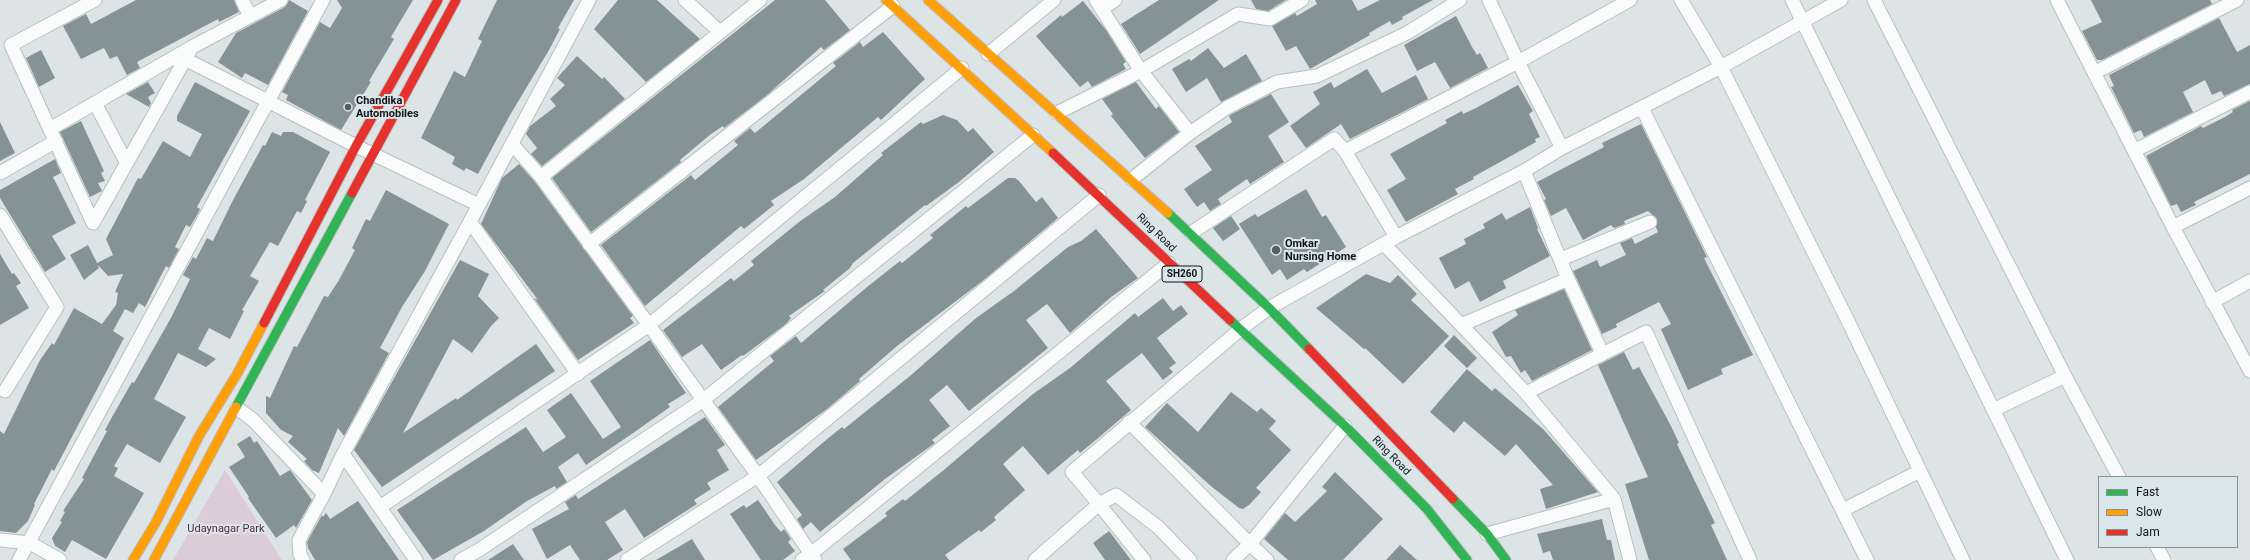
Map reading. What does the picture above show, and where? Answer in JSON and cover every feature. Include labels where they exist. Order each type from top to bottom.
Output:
[{"type":"main road","points":[[133,560],[156,522],[199,436],[236,374],[356,146],[438,0]]},
{"type":"main road","points":[[154,560],[456,0]]},
{"type":"main road","name":"Ring Road","points":[[928,0],[1132,179],[1269,308],[1487,534],[1506,560]]},
{"type":"main road","name":"Ring Road","points":[[890,3],[1099,195],[1345,426],[1427,510],[1467,560]]},
{"type":"street","points":[[95,0],[11,45],[93,223],[192,46]]},
{"type":"street","points":[[242,0],[250,16]]},
{"type":"street","points":[[50,129],[192,46],[281,0]]},
{"type":"street","points":[[20,560],[323,0]]},
{"type":"street","points":[[303,560],[300,555],[299,540],[324,494],[343,454],[471,222],[589,0]]},
{"type":"street","points":[[685,0],[720,32]]},
{"type":"street","points":[[540,177],[760,0]]},
{"type":"street","points":[[988,54],[1054,0]]},
{"type":"street","points":[[1115,0],[1099,5],[1140,71],[1190,133]]},
{"type":"street","points":[[1057,113],[1140,71],[1238,14],[1270,19],[1302,0]]},
{"type":"street","points":[[1132,179],[1190,133],[1228,107],[1277,82],[1317,76],[1407,33],[1460,0]]},
{"type":"street","points":[[1489,0],[1518,62],[1562,148]]},
{"type":"street","points":[[1345,151],[1518,62],[1630,0]]},
{"type":"street","points":[[1681,0],[1721,67],[1848,321],[1963,560]]},
{"type":"street","points":[[1792,0],[1804,21],[2067,560]]},
{"type":"street","points":[[1144,560],[1072,472],[1242,328],[1269,308],[1396,237],[1524,171],[1562,148],[1721,67],[1841,0]]},
{"type":"street","points":[[1874,0],[2065,376],[2118,476]]},
{"type":"street","points":[[2057,0],[2212,302],[2250,371]]},
{"type":"street","points":[[2094,73],[2237,0]]},
{"type":"street","points":[[589,244],[890,3]]},
{"type":"street","points":[[185,59],[372,154],[479,205]]},
{"type":"street","points":[[380,507],[649,325],[962,68]]},
{"type":"street","points":[[2134,151],[2250,92]]},
{"type":"street","points":[[94,103],[126,162]]},
{"type":"street","points":[[1642,108],[1867,560]]},
{"type":"street","points":[[461,560],[482,555],[702,401],[1033,135]]},
{"type":"street","points":[[1191,233],[1334,139],[1345,151],[1396,237]]},
{"type":"street","points":[[0,173],[56,141]]},
{"type":"street","points":[[512,144],[540,177],[758,476],[809,558],[1170,263]]},
{"type":"street","points":[[1524,171],[1568,279],[1602,352]]},
{"type":"street","points":[[2173,227],[2250,188]]},
{"type":"street","points":[[627,560],[758,476],[1099,195]]},
{"type":"street","points":[[0,215],[57,307],[2,394]]},
{"type":"street","points":[[471,222],[578,374]]},
{"type":"street","points":[[1561,259],[1650,222]]},
{"type":"street","points":[[1384,244],[1526,393],[1614,499],[1630,560]]},
{"type":"street","points":[[1461,325],[1568,279]]},
{"type":"street","points":[[2212,302],[2250,280]]},
{"type":"street","points":[[1526,393],[1602,352],[1646,332],[1750,560]]},
{"type":"street","points":[[1993,410],[2065,376]]},
{"type":"street","points":[[237,408],[253,420],[324,494]]},
{"type":"street","points":[[1130,422],[1250,544],[1268,560]]},
{"type":"street","points":[[1233,560],[1250,544],[1345,426]]},
{"type":"street","points":[[343,454],[416,560]]},
{"type":"street","points":[[1843,510],[1920,471]]},
{"type":"street","points":[[1035,560],[1099,504],[1116,495],[1158,527],[1190,560]]},
{"type":"street","points":[[1487,534],[1614,499]]},
{"type":"street","points":[[0,540],[30,543],[60,560]]},
{"type":"street","points":[[2158,548],[2164,560]]},
{"type":"green space","name":"Udaynagar Park","points":[[225,470],[282,560],[173,560]]},
{"type":"building","points":[[136,0],[234,0],[239,12],[219,22],[218,19],[137,62],[140,68],[127,75],[117,56],[110,59],[104,48],[81,59],[63,26],[86,14],[91,24]]},
{"type":"building","points":[[289,0],[308,11],[268,85],[245,73],[242,78],[218,62],[236,33],[285,7]]},
{"type":"building","points":[[337,0],[413,0],[391,37],[394,39],[369,81],[371,82],[341,130],[286,100],[288,95],[282,92],[320,22],[330,28],[342,8]]},
{"type":"building","points":[[497,0],[574,0],[558,28],[560,29],[549,50],[510,115],[478,174],[466,168],[464,171],[452,164],[455,157],[421,138],[454,71],[465,77],[482,41],[478,39]]},
{"type":"building","points":[[618,0],[657,0],[700,39],[646,82],[594,29]]},
{"type":"building","points":[[775,0],[825,0],[850,30],[824,50],[821,47],[766,96],[724,128],[723,126],[711,134],[680,160],[681,162],[591,232],[552,178]]},
{"type":"building","points":[[1159,0],[1219,0],[1140,54],[1121,24]]},
{"type":"building","points":[[1251,0],[1286,0],[1268,11],[1256,9]]},
{"type":"building","points":[[1315,0],[1352,0],[1358,11],[1380,0],[1433,0],[1402,17],[1403,19],[1392,25],[1390,21],[1369,33],[1370,35],[1310,69],[1296,46],[1286,51],[1272,26],[1295,13],[1297,16],[1317,4]]},
{"type":"building","points":[[2091,0],[2210,0],[2212,4],[2102,60],[2097,60],[2082,31],[2102,22]]},
{"type":"building","points":[[1083,1],[1106,30],[1126,62],[1123,64],[1126,69],[1092,87],[1088,81],[1080,87],[1036,36],[1061,15],[1062,17]]},
{"type":"building","points":[[1456,16],[1472,47],[1477,55],[1480,53],[1488,68],[1450,88],[1435,62],[1417,71],[1404,45]]},
{"type":"building","points":[[2219,18],[2237,52],[2250,45],[2250,84],[2224,96],[2221,91],[2212,95],[2205,80],[2183,92],[2193,112],[2144,137],[2141,130],[2134,133],[2111,87],[2114,86],[2109,75]]},
{"type":"building","points":[[883,32],[925,79],[881,120],[878,117],[804,179],[771,201],[774,205],[744,229],[741,226],[645,306],[601,245],[691,175],[695,180],[738,145],[734,141],[750,128],[755,133],[836,66],[833,63],[860,42],[863,47]]},
{"type":"building","points":[[1208,48],[1224,68],[1246,54],[1262,81],[1221,102],[1207,78],[1186,92],[1172,69],[1189,59],[1191,61]]},
{"type":"building","points":[[41,50],[55,78],[39,87],[26,58]]},
{"type":"building","points":[[577,56],[602,79],[604,77],[625,99],[542,166],[531,154],[537,148],[526,134],[530,126],[556,106],[550,99],[565,85],[557,78]]},
{"type":"building","points":[[1367,69],[1382,93],[1416,75],[1428,99],[1350,139],[1341,124],[1306,148],[1290,126],[1320,104],[1313,92],[1331,82],[1334,88]]},
{"type":"building","points":[[148,82],[155,93],[148,97],[151,103],[149,107],[126,94]]},
{"type":"building","points":[[195,82],[250,111],[197,207],[200,209],[197,215],[190,227],[186,225],[175,247],[179,249],[169,268],[166,266],[145,307],[139,303],[133,313],[125,309],[113,331],[124,338],[54,471],[52,469],[34,504],[35,505],[28,521],[16,533],[0,531],[0,431],[4,434],[40,360],[52,343],[54,345],[74,308],[102,324],[116,305],[118,293],[115,292],[123,274],[108,276],[98,265],[99,268],[84,280],[70,255],[88,245],[97,263],[113,255],[106,239],[138,178],[141,179],[163,141],[190,157],[202,134],[177,121],[177,116]]},
{"type":"building","points":[[1136,82],[1156,109],[1159,106],[1179,132],[1145,158],[1111,116],[1113,114],[1102,99]]},
{"type":"building","points":[[1518,85],[1533,111],[1529,114],[1540,137],[1535,139],[1536,142],[1473,177],[1474,179],[1455,189],[1458,194],[1406,222],[1387,190],[1406,179],[1390,154],[1447,123],[1445,120],[1462,111],[1463,114],[1476,108]]},
{"type":"building","points":[[1271,94],[1289,122],[1268,136],[1284,162],[1250,184],[1247,179],[1218,199],[1221,204],[1210,211],[1204,202],[1197,207],[1184,189],[1212,170],[1195,146],[1232,122],[1229,116]]},
{"type":"building","points":[[2250,101],[2250,174],[2194,202],[2196,205],[2181,212],[2177,204],[2171,206],[2146,156],[2201,126],[2203,128],[2225,117],[2233,112],[2232,110]]},
{"type":"building","points":[[943,115],[957,120],[968,132],[973,128],[994,152],[959,182],[926,206],[925,205],[853,263],[850,268],[823,290],[825,291],[789,316],[791,318],[786,324],[743,356],[742,355],[721,370],[702,344],[682,357],[663,330],[731,278],[734,281],[754,265],[751,261],[799,222],[835,197],[883,155],[881,153],[921,122],[923,124]]},
{"type":"building","points":[[81,121],[104,171],[101,173],[105,181],[98,183],[102,191],[90,197],[60,132]]},
{"type":"building","points":[[0,122],[15,153],[0,161]]},
{"type":"building","points":[[1641,124],[1707,257],[1704,258],[1753,355],[1721,369],[1723,374],[1688,390],[1661,329],[1671,324],[1659,302],[1616,324],[1617,327],[1602,334],[1573,271],[1597,260],[1600,267],[1626,255],[1620,243],[1632,238],[1635,244],[1658,232],[1656,227],[1657,219],[1648,211],[1624,221],[1625,224],[1614,228],[1611,225],[1583,240],[1566,208],[1551,216],[1544,200],[1546,199],[1537,182],[1604,147],[1602,143]]},
{"type":"building","points":[[272,132],[281,136],[283,132],[293,132],[330,152],[305,200],[307,201],[301,213],[297,211],[278,246],[270,242],[250,276],[259,281],[242,310],[244,311],[230,339],[209,328],[198,349],[216,359],[206,367],[178,353],[154,399],[186,417],[160,463],[127,444],[114,466],[118,468],[114,476],[144,493],[106,559],[72,540],[65,552],[55,546],[52,538],[62,522],[60,521],[65,512],[63,511],[84,479],[82,478],[107,431],[105,430],[112,417],[132,382],[134,383],[172,316],[190,279],[183,275],[193,257],[196,259],[207,238],[213,241],[233,200],[263,145],[265,146]]},
{"type":"building","points":[[55,159],[61,173],[53,177],[76,223],[52,236],[66,259],[45,272],[0,198],[0,190]]},
{"type":"building","points":[[519,164],[535,182],[633,316],[630,318],[634,323],[578,360],[534,298],[538,300],[481,224],[502,178]]},
{"type":"building","points":[[1008,178],[1015,178],[1019,181],[1036,202],[1042,197],[1058,218],[985,279],[897,346],[859,379],[860,381],[827,409],[756,460],[718,407],[774,361],[770,356],[796,336],[801,343],[867,287],[900,261],[902,263],[933,238],[930,235],[966,206],[968,208]]},
{"type":"building","points":[[1306,189],[1322,217],[1326,215],[1346,247],[1307,272],[1304,269],[1287,280],[1280,269],[1272,275],[1239,224],[1255,214],[1258,217]]},
{"type":"building","points":[[386,190],[449,224],[425,271],[402,307],[380,348],[389,353],[344,436],[338,428],[319,473],[312,470],[304,461],[307,459],[288,442],[293,436],[281,430],[266,413],[266,396],[270,398],[294,346],[297,347],[324,296],[328,297],[339,280],[355,250],[352,248],[366,219],[370,221]]},
{"type":"building","points":[[1530,207],[1538,228],[1537,229],[1550,256],[1503,281],[1506,288],[1480,302],[1469,281],[1455,289],[1439,258],[1466,244],[1464,239],[1485,228],[1483,224],[1502,213],[1506,220]]},
{"type":"building","points":[[1231,216],[1240,229],[1223,241],[1213,228]]},
{"type":"building","points":[[1096,229],[1138,278],[1111,297],[1070,333],[1047,304],[1026,320],[1048,348],[969,411],[947,385],[929,400],[950,426],[932,440],[935,443],[885,479],[820,532],[811,522],[803,529],[797,519],[802,515],[777,482],[842,427],[844,429],[910,376],[976,318],[1014,291],[1068,247],[1081,241]]},
{"type":"building","points":[[0,254],[12,274],[14,273],[21,283],[16,286],[29,308],[0,325]]},
{"type":"building","points":[[460,260],[489,274],[478,296],[499,318],[491,326],[472,353],[453,339],[403,433],[456,398],[457,400],[536,344],[555,371],[382,487],[354,450]]},
{"type":"building","points":[[1366,274],[1390,283],[1398,275],[1417,294],[1411,300],[1449,336],[1403,384],[1365,348],[1364,349],[1316,308]]},
{"type":"building","points":[[1564,289],[1592,350],[1532,381],[1525,370],[1521,373],[1511,356],[1506,357],[1492,332],[1518,315],[1515,310]]},
{"type":"building","points":[[1163,298],[1173,311],[1181,305],[1188,314],[1157,338],[1176,363],[1169,368],[1173,372],[1163,380],[1142,353],[1106,381],[1131,410],[1097,439],[1080,453],[1078,450],[1048,475],[1023,446],[1003,464],[1025,490],[994,517],[996,520],[981,532],[979,530],[945,555],[949,560],[851,560],[843,549],[887,516],[885,513],[903,499],[905,501],[945,469],[1033,394],[1070,368],[1135,313],[1138,317]]},
{"type":"building","points":[[1454,335],[1477,358],[1467,368],[1444,346]]},
{"type":"building","points":[[650,340],[686,393],[668,404],[670,407],[586,465],[578,453],[558,467],[567,482],[556,489],[555,486],[527,501],[484,531],[433,560],[397,510],[526,427],[543,452],[566,437],[547,410],[571,393],[603,439],[621,427],[590,381]]},
{"type":"building","points":[[1624,352],[1633,370],[1639,367],[1671,426],[1679,443],[1677,444],[1715,523],[1711,525],[1727,560],[1649,560],[1625,484],[1648,477],[1598,365]]},
{"type":"building","points":[[1467,369],[1492,391],[1495,388],[1544,430],[1598,492],[1546,509],[1540,489],[1553,485],[1516,444],[1505,456],[1464,421],[1454,433],[1430,412]]},
{"type":"building","points":[[1231,392],[1257,412],[1261,408],[1276,421],[1269,429],[1291,450],[1256,488],[1261,492],[1249,505],[1243,509],[1239,508],[1212,487],[1145,427],[1167,403],[1198,432]]},
{"type":"building","points":[[705,417],[725,445],[717,450],[729,470],[707,483],[711,489],[694,500],[697,504],[644,538],[625,509],[605,522],[623,550],[607,560],[580,560],[570,545],[547,559],[532,529],[569,509],[565,502],[576,495],[578,499]]},
{"type":"building","points":[[250,436],[254,443],[257,441],[280,476],[290,470],[312,500],[296,528],[294,525],[276,538],[248,498],[249,497],[229,467],[245,457],[237,444]]},
{"type":"building","points":[[1335,472],[1383,519],[1343,560],[1288,560],[1264,539],[1285,513],[1295,522],[1327,491],[1322,487]]},
{"type":"building","points":[[758,500],[775,525],[781,532],[784,529],[791,539],[788,542],[795,551],[783,560],[761,560],[730,514],[744,505],[746,508]]},
{"type":"building","points":[[358,501],[399,560],[315,560],[308,548],[307,542],[322,515],[323,517],[326,513],[330,519]]},
{"type":"building","points":[[1602,519],[1607,540],[1611,540],[1615,560],[1553,560],[1550,551],[1543,553],[1537,534]]},
{"type":"building","points":[[1109,531],[1131,560],[1105,560],[1093,543]]},
{"type":"building","points":[[692,539],[705,560],[656,560]]},
{"type":"building","points":[[513,544],[524,560],[488,560]]},
{"type":"building","points":[[1400,545],[1417,560],[1386,560]]},
{"type":"traffic: fast","points":[[236,407],[352,193]]},
{"type":"traffic: fast","points":[[1168,213],[1269,308],[1309,349]]},
{"type":"traffic: fast","points":[[1230,320],[1345,426],[1427,509],[1467,560]]},
{"type":"traffic: fast","points":[[1453,499],[1487,534],[1506,560]]},
{"type":"traffic: slow","points":[[886,0],[1053,153]]},
{"type":"traffic: slow","points":[[928,0],[1168,213]]},
{"type":"traffic: slow","points":[[133,560],[156,522],[199,436],[237,374],[264,323]]},
{"type":"traffic: slow","points":[[154,560],[236,407]]},
{"type":"traffic: jam","points":[[264,323],[356,146],[438,0]]},
{"type":"traffic: jam","points":[[352,193],[456,0]]},
{"type":"traffic: jam","points":[[1053,153],[1230,320]]},
{"type":"traffic: jam","points":[[1309,349],[1453,499]]},
{"type":"place","name":"Chandika Automobiles","points":[[348,107]]},
{"type":"place","name":"Omkar Nursing Home","points":[[1276,250]]}]
